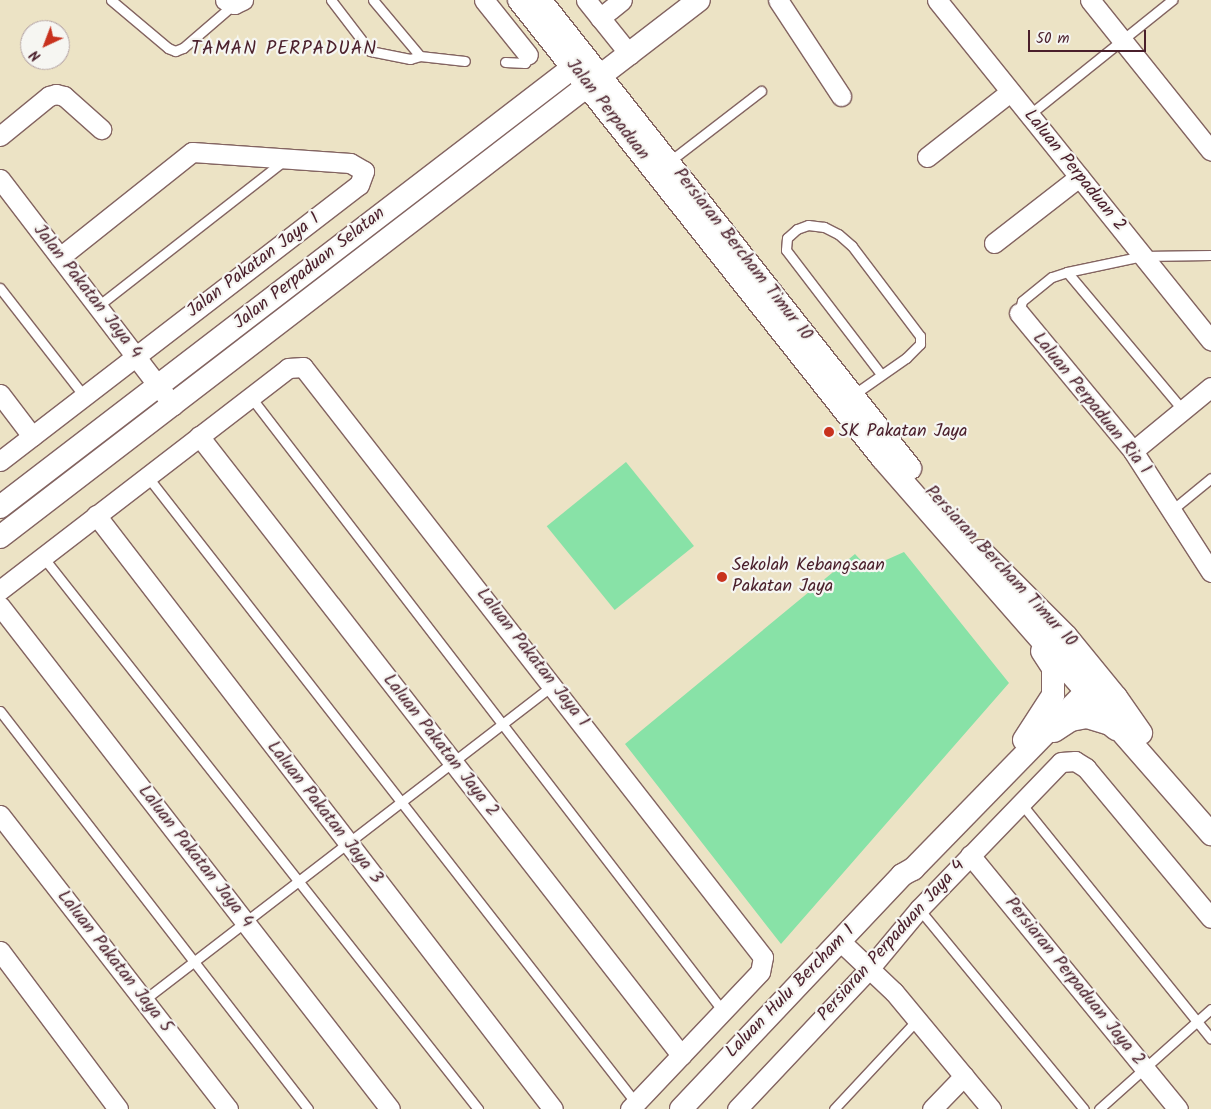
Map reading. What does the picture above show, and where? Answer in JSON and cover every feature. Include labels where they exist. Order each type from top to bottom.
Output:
[{"type":"street","points":[[484,0],[528,55]]},
{"type":"street","name":"Jalan Perpaduan","points":[[518,0],[580,62]]},
{"type":"street","name":"Jalan Perpaduan","points":[[540,0],[580,62],[739,277],[1085,684]]},
{"type":"street","points":[[586,0],[630,55]]},
{"type":"street","points":[[600,18],[622,0]]},
{"type":"street","name":"Jalan Perpaduan Selatan","points":[[0,537],[595,82],[699,0]]},
{"type":"street","points":[[778,0],[841,96]]},
{"type":"street","name":"Laluan Perpaduan 2","points":[[937,0],[1211,341]]},
{"type":"street","points":[[1090,0],[1211,151]]},
{"type":"street","points":[[580,62],[630,55]]},
{"type":"street","name":"Jalan Perpaduan Selatan","points":[[0,507],[580,62]]},
{"type":"street","name":"Persiaran Bercham Timur 10","points":[[595,82],[670,162],[730,239],[845,401]]},
{"type":"street","points":[[927,157],[1010,92]]},
{"type":"street","points":[[0,136],[49,96],[56,94],[64,96],[101,129]]},
{"type":"street","points":[[60,257],[190,153],[287,158]]},
{"type":"street","name":"Jalan Pakatan Jaya 1","points":[[0,461],[359,186],[364,172],[350,163],[287,158]]},
{"type":"street","points":[[994,243],[1079,176]]},
{"type":"street","name":"Jalan Pakatan Jaya 4","points":[[0,179],[174,404]]},
{"type":"street","points":[[730,239],[730,246],[743,262],[739,277]]},
{"type":"street","name":"Laluan Perpaduan Ria 1","points":[[1019,313],[1133,451],[1211,570]]},
{"type":"street","name":"Laluan Pakatan Jaya 1","points":[[250,396],[288,368],[298,365],[307,370],[761,953],[764,963],[760,972],[723,1011]]},
{"type":"street","points":[[1133,451],[1211,387]]},
{"type":"street","points":[[0,394],[32,436]]},
{"type":"street","points":[[0,590],[250,396]]},
{"type":"street","name":"Laluan Pakatan Jaya 2","points":[[199,436],[681,1055]]},
{"type":"street","name":"Laluan Pakatan Jaya 3","points":[[96,515],[553,1109]]},
{"type":"street","points":[[998,581],[1053,668],[1053,695],[1026,744]]},
{"type":"street","name":"Persiaran Bercham Timur 10","points":[[998,581],[1066,636],[1116,697],[1133,723],[1211,821]]},
{"type":"street","name":"Laluan Pakatan Jaya 4","points":[[0,606],[390,1109]]},
{"type":"street","points":[[1085,684],[1133,723]]},
{"type":"street","points":[[1085,684],[1211,834]]},
{"type":"street","name":"Laluan Hulu Bercham 1","points":[[681,1109],[902,875],[913,869],[1026,744],[1085,684]]},
{"type":"street","points":[[1026,744],[1071,720],[1095,718],[1110,724],[1162,776]]},
{"type":"street","name":"Persiaran Perpaduan Jaya 4","points":[[737,1109],[869,969],[919,909],[1060,762],[1081,763],[1211,918]]},
{"type":"street","name":"Laluan Pakatan Jaya 5","points":[[0,815],[228,1109]]},
{"type":"street","name":"Persiaran Perpaduan Jaya 2","points":[[970,855],[1178,1109]]},
{"type":"street","points":[[840,941],[918,1019],[991,1109]]},
{"type":"street","points":[[0,951],[118,1109]]},
{"type":"street","points":[[633,1106],[723,1011]]},
{"type":"street","points":[[932,1109],[964,1076]]},
{"type":"lane","points":[[111,0],[168,48],[175,51],[183,48],[234,1]]},
{"type":"lane","points":[[331,0],[370,51],[410,60],[420,56],[465,61]]},
{"type":"lane","points":[[373,0],[420,56]]},
{"type":"lane","points":[[1029,115],[1172,0]]},
{"type":"lane","points":[[505,62],[525,63],[529,60],[528,55]]},
{"type":"lane","points":[[670,162],[761,91]]},
{"type":"lane","points":[[98,306],[287,158]]},
{"type":"lane","points":[[845,401],[880,373],[916,349],[921,340],[918,331],[852,246],[838,234],[824,227],[808,225],[797,228],[787,238],[786,250],[880,373]]},
{"type":"lane","points":[[1019,313],[1022,301],[1052,278],[1067,272],[1143,256],[1211,255]]},
{"type":"lane","points":[[1067,272],[1183,410]]},
{"type":"lane","points":[[0,288],[84,396]]},
{"type":"lane","points":[[250,396],[723,1011]]},
{"type":"lane","points":[[147,476],[633,1106]]},
{"type":"lane","points":[[1172,510],[1211,478]]},
{"type":"lane","points":[[43,557],[478,1109]]},
{"type":"lane","points":[[144,1000],[553,685]]},
{"type":"lane","points":[[0,711],[308,1109]]},
{"type":"lane","points":[[1020,802],[1211,1039]]},
{"type":"lane","points":[[919,909],[1084,1109]]},
{"type":"lane","points":[[1099,1109],[1211,1009]]},
{"type":"lane","points":[[834,1109],[918,1019]]},
{"type":"green space","points":[[626,462],[694,546],[615,610],[547,526]]},
{"type":"green space","points":[[904,552],[1009,683],[781,944],[625,744],[855,554],[868,568]]},
{"type":"place","name":"SK Pakatan Jaya","points":[[829,432]]},
{"type":"place","name":"Sekolah Kebangsaan Pakatan Jaya","points":[[722,577]]},
{"type":"district","name":"TAMAN PERPADUAN","points":[[284,50]]}]
